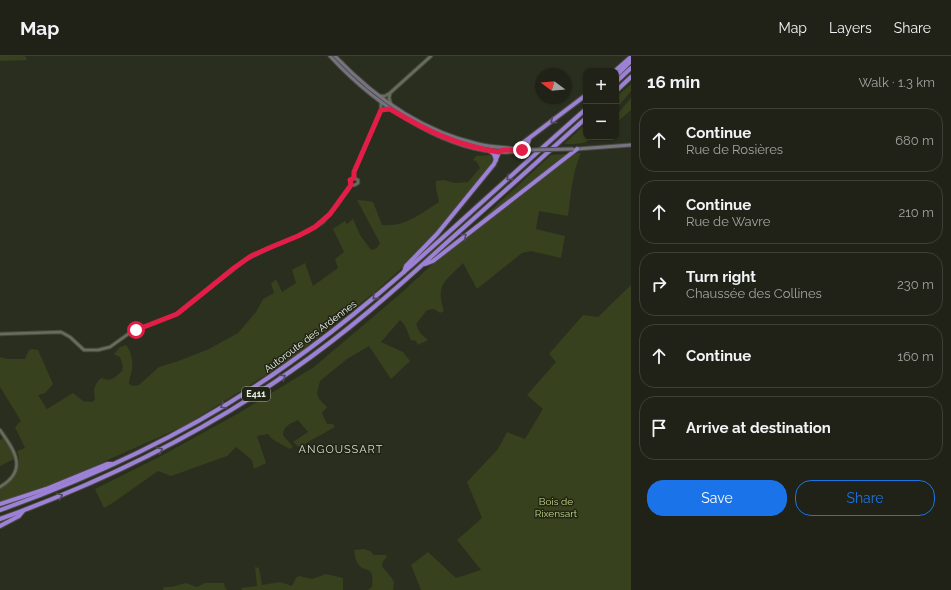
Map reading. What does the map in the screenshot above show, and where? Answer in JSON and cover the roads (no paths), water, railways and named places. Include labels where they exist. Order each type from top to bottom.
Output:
[{"type":"highway","points":[[618,68],[631,57]]},
{"type":"highway","points":[[619,73],[631,61]]},
{"type":"highway","points":[[619,79],[631,68]]},
{"type":"highway","points":[[619,87],[631,77]]},
{"type":"highway","points":[[516,148],[583,97]]},
{"type":"highway","name":"Autoroute des Ardennes","points":[[0,510],[48,492],[114,464],[162,441],[202,419],[303,354],[347,321],[404,274],[583,112]]},
{"type":"highway","name":"Autoroute des Ardennes","points":[[0,519],[125,468],[165,448],[234,409],[291,371],[319,351],[378,304],[583,121]]},
{"type":"highway","points":[[527,148],[529,139]]},
{"type":"highway","points":[[421,266],[434,260],[575,149]]},
{"type":"highway","points":[[490,151],[494,154],[496,161]]},
{"type":"highway","points":[[404,274],[406,266],[437,234],[496,161],[499,152]]},
{"type":"highway","points":[[0,504],[46,489],[107,464],[114,464]]},
{"type":"highway","points":[[0,526],[19,516],[24,510]]},
{"type":"main road","points":[[330,56],[360,85],[391,107],[428,131],[463,144],[499,152],[503,150],[521,151],[527,148],[575,149],[631,145]]},
{"type":"main road","points":[[335,56],[383,101]]},
{"type":"main road","points":[[391,107],[431,128],[464,140],[493,147],[516,148],[521,151]]},
{"type":"street","points":[[379,96],[385,96],[390,93],[431,56]]},
{"type":"street","points":[[381,110],[391,107],[389,100],[390,93]]},
{"type":"street","points":[[0,334],[61,332],[70,337],[84,350],[98,350],[116,344],[131,332],[177,314],[251,256],[315,227],[330,214],[351,185],[350,180],[354,178],[354,172],[381,110],[383,101]]},
{"type":"street","points":[[351,185],[358,183],[358,180],[354,178]]},
{"type":"street","points":[[0,430],[13,448],[17,461],[13,475],[9,481],[0,487]]},
{"type":"district","name":"ANGOUSSART","points":[[341,449]]},
{"type":"park label","name":"Bois de Rixensart","points":[[556,506]]}]
